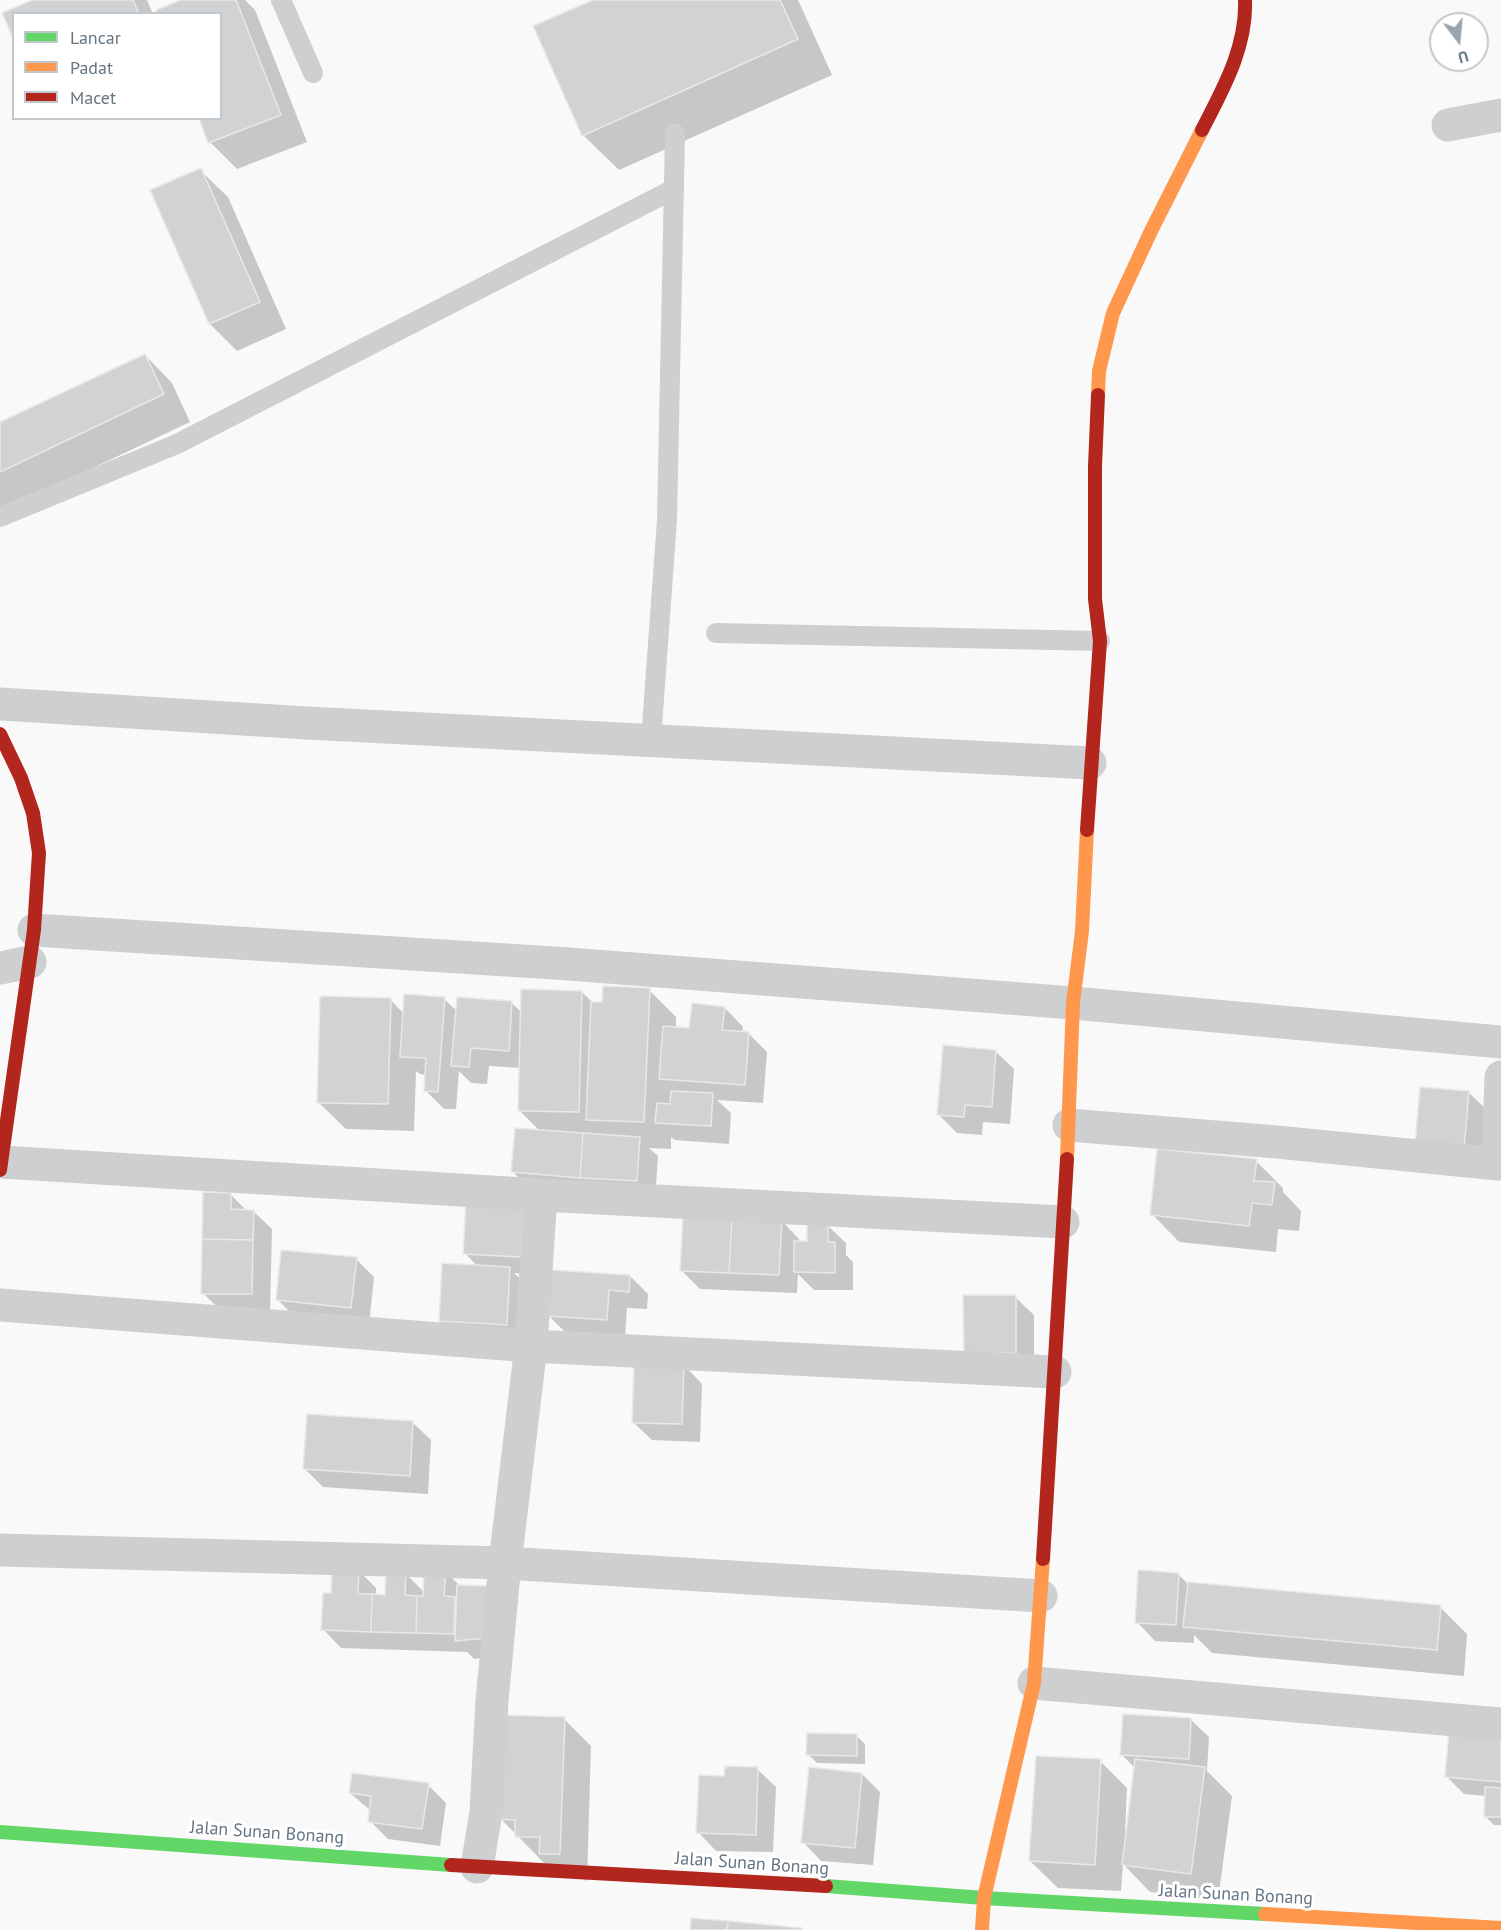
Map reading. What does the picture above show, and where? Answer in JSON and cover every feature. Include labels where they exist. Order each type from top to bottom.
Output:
[{"type":"street","points":[[982,1930],[984,1898],[1034,1683],[1041,1596],[1069,1125],[1073,1003],[1082,931],[1090,763],[1100,641],[1095,599],[1095,466],[1099,371],[1113,313],[1151,231],[1227,81],[1239,48],[1246,19],[1245,0]]},
{"type":"street","points":[[1448,125],[1501,115]]},
{"type":"street","points":[[0,704],[307,723],[1090,763]]},
{"type":"street","points":[[0,734],[21,778],[33,813],[39,853],[34,930],[15,965],[1,1166],[1063,1222]]},
{"type":"street","points":[[34,930],[569,964],[1073,1003],[1501,1042]]},
{"type":"street","points":[[1069,1125],[1277,1142],[1499,1164],[1501,1077]]},
{"type":"street","points":[[477,1867],[486,1812],[492,1701],[505,1563],[531,1346],[541,1195]]},
{"type":"street","points":[[0,1305],[531,1346],[1054,1372]]},
{"type":"street","points":[[0,1550],[505,1563],[1041,1596]]},
{"type":"street","points":[[1034,1683],[1501,1724]]},
{"type":"street","name":"Jalan Sunan Bonang","points":[[0,1832],[477,1867],[764,1881],[984,1898],[1501,1928]]},
{"type":"lane","points":[[281,0],[314,73]]},
{"type":"lane","points":[[651,740],[667,520],[675,134]]},
{"type":"lane","points":[[0,517],[177,444],[674,189]]},
{"type":"lane","points":[[716,633],[1100,641]]},
{"type":"building","points":[[32,0],[133,0],[138,12],[12,12],[12,36],[2,13]]},
{"type":"building","points":[[181,0],[236,0],[281,115],[208,143],[200,120],[222,120],[222,12],[157,12],[156,10]]},
{"type":"building","points":[[593,0],[780,0],[798,39],[582,136],[533,26]]},
{"type":"building","points":[[201,168],[260,302],[209,324],[150,190]]},
{"type":"building","points":[[145,354],[164,394],[0,472],[0,422]]},
{"type":"building","points":[[603,986],[650,988],[644,1122],[586,1120],[591,1002],[602,1002]]},
{"type":"building","points":[[521,989],[582,991],[579,1112],[518,1111]]},
{"type":"building","points":[[404,994],[445,997],[438,1092],[424,1091],[426,1058],[400,1057]]},
{"type":"building","points":[[320,996],[391,998],[388,1104],[317,1103]]},
{"type":"building","points":[[457,997],[512,1001],[509,1051],[471,1048],[469,1067],[451,1066]]},
{"type":"building","points":[[692,1003],[725,1007],[722,1030],[749,1032],[745,1085],[659,1079],[663,1026],[689,1028]]},
{"type":"building","points":[[943,1045],[996,1050],[992,1107],[965,1105],[964,1117],[937,1115]]},
{"type":"building","points":[[1420,1087],[1469,1091],[1464,1148],[1415,1144]]},
{"type":"building","points":[[671,1091],[713,1093],[711,1126],[655,1123],[657,1103],[670,1104]]},
{"type":"building","points":[[515,1128],[583,1133],[580,1178],[511,1172]]},
{"type":"building","points":[[583,1133],[640,1137],[637,1181],[580,1178]]},
{"type":"building","points":[[1157,1149],[1257,1159],[1254,1181],[1275,1182],[1272,1205],[1252,1203],[1249,1226],[1150,1215]]},
{"type":"building","points":[[203,1192],[231,1193],[231,1209],[254,1210],[253,1240],[202,1239]]},
{"type":"building","points":[[466,1200],[525,1203],[521,1257],[463,1254]]},
{"type":"building","points":[[683,1215],[732,1217],[729,1273],[680,1271]]},
{"type":"building","points":[[732,1217],[782,1219],[779,1275],[729,1273]]},
{"type":"building","points":[[807,1223],[828,1223],[828,1242],[835,1242],[835,1273],[794,1272],[794,1241],[807,1241]]},
{"type":"building","points":[[202,1239],[253,1240],[252,1294],[201,1294]]},
{"type":"building","points":[[281,1250],[357,1257],[351,1308],[276,1300]]},
{"type":"building","points":[[442,1263],[510,1267],[507,1325],[439,1321]]},
{"type":"building","points":[[551,1270],[630,1275],[629,1292],[609,1290],[607,1320],[547,1316]]},
{"type":"building","points":[[963,1295],[1016,1295],[1016,1353],[964,1354]]},
{"type":"building","points":[[634,1362],[684,1364],[682,1424],[632,1423]]},
{"type":"building","points":[[307,1414],[413,1421],[410,1476],[303,1469]]},
{"type":"building","points":[[332,1568],[359,1569],[358,1594],[372,1594],[371,1632],[321,1630],[323,1593],[331,1593]]},
{"type":"building","points":[[424,1569],[446,1569],[444,1596],[455,1597],[454,1634],[416,1633],[417,1596],[423,1596]]},
{"type":"building","points":[[1138,1570],[1179,1573],[1176,1625],[1135,1623]]},
{"type":"building","points":[[386,1571],[406,1572],[405,1595],[417,1596],[416,1633],[371,1632],[372,1594],[385,1595]]},
{"type":"building","points":[[1188,1582],[1441,1605],[1437,1650],[1183,1627]]},
{"type":"building","points":[[457,1585],[490,1586],[486,1638],[455,1641]]},
{"type":"building","points":[[1123,1714],[1191,1718],[1189,1759],[1120,1755]]},
{"type":"building","points":[[502,1715],[565,1717],[560,1854],[539,1854],[540,1837],[515,1837],[515,1820],[499,1819]]},
{"type":"building","points":[[1449,1730],[1501,1734],[1501,1782],[1445,1777]]},
{"type":"building","points":[[807,1733],[857,1734],[857,1756],[806,1755]]},
{"type":"building","points":[[1036,1756],[1101,1759],[1095,1865],[1029,1861]]},
{"type":"building","points":[[1135,1759],[1205,1767],[1191,1874],[1122,1865]]},
{"type":"building","points":[[725,1766],[758,1767],[756,1835],[696,1833],[699,1775],[724,1776]]},
{"type":"building","points":[[809,1767],[862,1773],[855,1848],[801,1843]]},
{"type":"building","points":[[352,1773],[429,1783],[422,1829],[368,1822],[371,1796],[349,1793]]},
{"type":"building","points":[[1485,1787],[1501,1788],[1501,1817],[1484,1817]]},
{"type":"building","points":[[691,1918],[728,1921],[727,1930],[690,1930]]},
{"type":"building","points":[[728,1921],[802,1928],[802,1930],[727,1930]]},
{"type":"traffic: fast","points":[[0,1832],[451,1865]]},
{"type":"traffic: fast","points":[[826,1886],[984,1898],[1265,1914]]},
{"type":"traffic: slow","points":[[1098,395],[1099,371],[1113,313],[1202,130]]},
{"type":"traffic: slow","points":[[1067,1159],[1073,1003],[1082,931],[1087,830]]},
{"type":"traffic: slow","points":[[982,1930],[984,1898],[1034,1683],[1043,1559]]},
{"type":"traffic: slow","points":[[1265,1914],[1501,1928]]},
{"type":"traffic: jam","points":[[1202,130],[1238,51],[1245,17],[1245,0]]},
{"type":"traffic: jam","points":[[1087,830],[1100,641],[1095,599],[1095,466],[1098,395]]},
{"type":"traffic: jam","points":[[0,734],[21,778],[33,813],[39,853],[34,930],[0,1170]]},
{"type":"traffic: jam","points":[[1043,1559],[1067,1159]]},
{"type":"traffic: jam","points":[[451,1865],[826,1886]]}]
